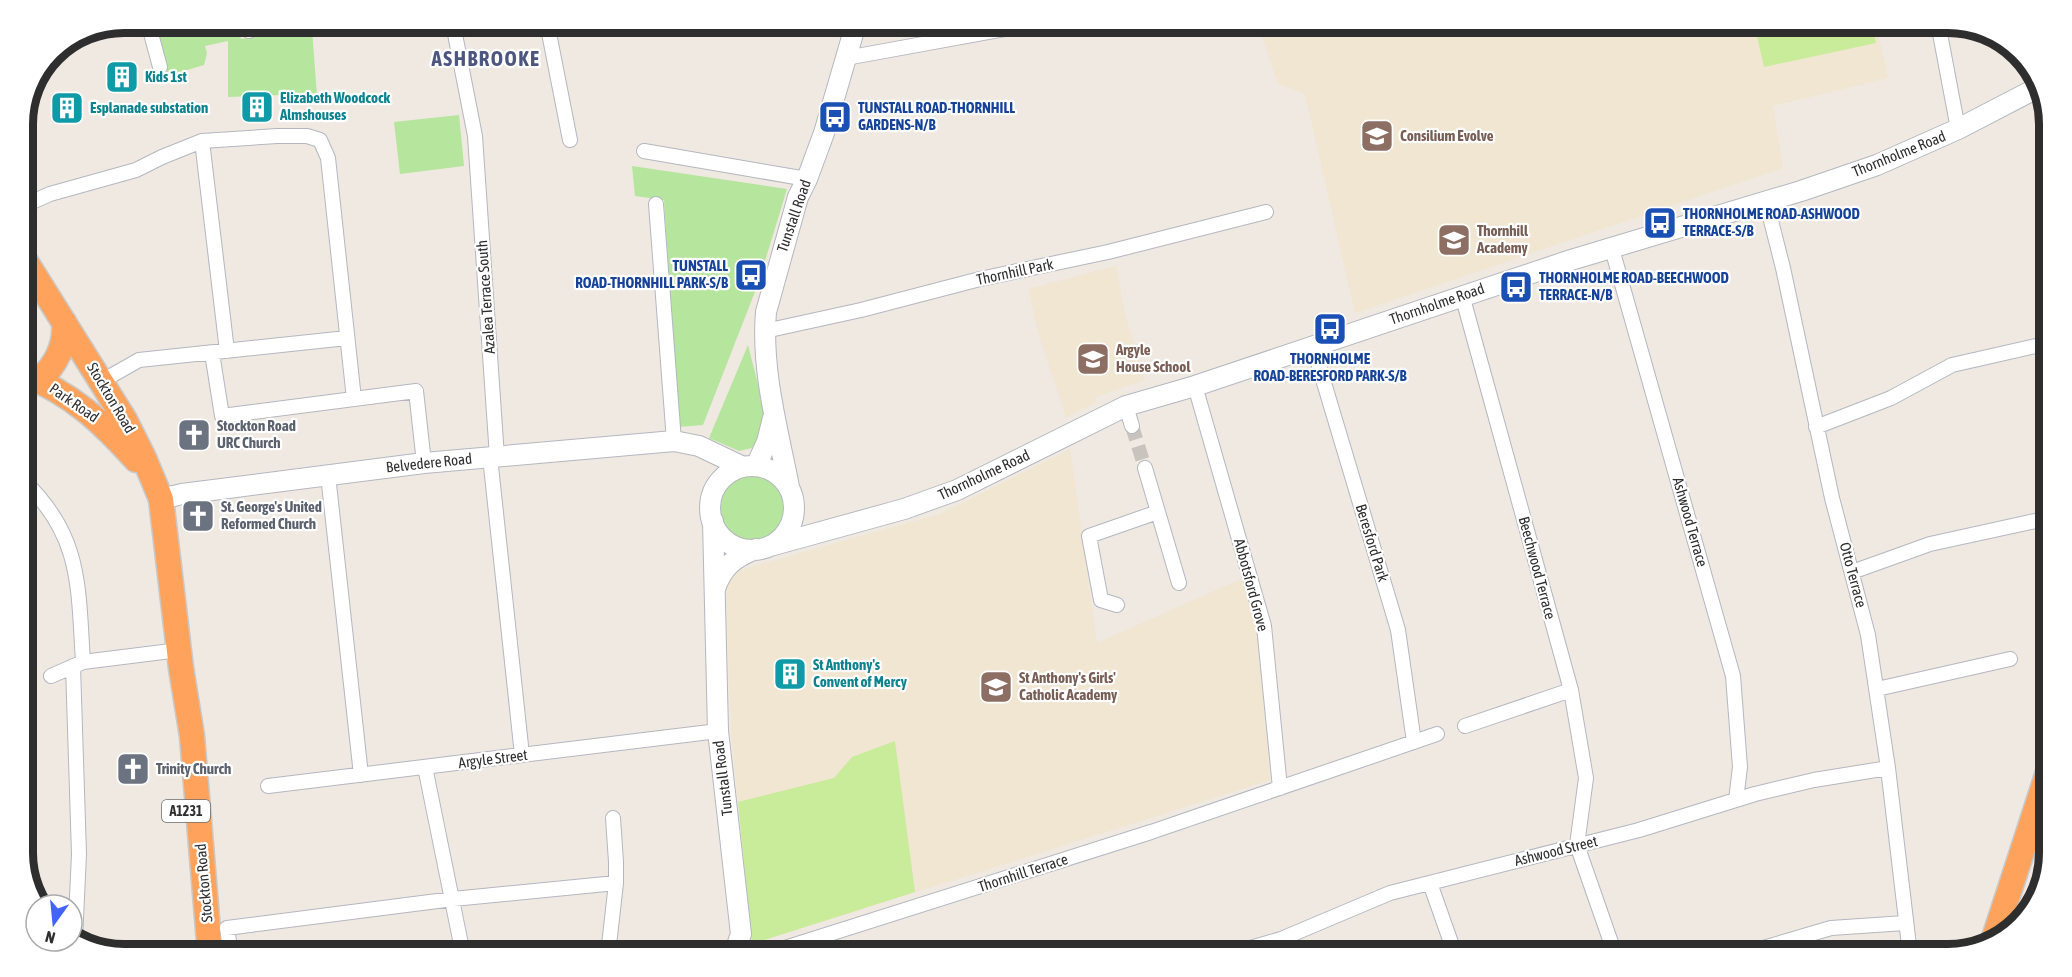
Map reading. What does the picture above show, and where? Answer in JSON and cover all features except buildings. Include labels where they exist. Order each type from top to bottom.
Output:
[{"type":"highway","name":"Stockton Road","points":[[33,273],[102,381],[135,438],[156,488],[192,736],[209,944]]},
{"type":"highway","points":[[33,376],[51,368],[60,353],[65,331],[64,322]]},
{"type":"highway","name":"Park Road","points":[[33,378],[75,400],[120,441]]},
{"type":"highway","name":"Stockton Road","points":[[120,441],[156,488]]},
{"type":"highway","name":"Stockton Road","points":[[180,659],[179,695],[194,944]]},
{"type":"highway","points":[[1996,930],[2039,800]]},
{"type":"street","points":[[151,33],[160,67]]},
{"type":"street","name":"Azalea Terrace South","points":[[455,33],[474,136],[494,457],[522,755]]},
{"type":"street","points":[[549,33],[570,140]]},
{"type":"street","name":"Tunstall Road","points":[[791,494],[774,410],[765,331],[771,288],[798,197],[824,133],[853,33]]},
{"type":"street","points":[[846,58],[984,33]]},
{"type":"street","points":[[1940,33],[1958,129]]},
{"type":"street","name":"Thornholme Road","points":[[763,548],[904,509],[957,490],[1126,406],[1195,386],[1571,260],[1877,165],[1958,129],[2032,90]]},
{"type":"street","points":[[33,202],[50,194],[136,171],[162,157],[202,141],[277,136],[307,136],[320,140],[328,158],[354,399]]},
{"type":"street","points":[[202,141],[227,351]]},
{"type":"street","points":[[644,151],[807,179]]},
{"type":"street","name":"Otto Terrace","points":[[1766,201],[1783,268],[1832,498],[1868,635],[1888,768],[1908,944]]},
{"type":"street","points":[[656,204],[674,441]]},
{"type":"street","name":"Thornhill Park","points":[[765,331],[980,279],[1108,252],[1266,212]]},
{"type":"street","name":"Ashwood Terrace","points":[[1612,249],[1733,676],[1740,767],[1736,800]]},
{"type":"street","name":"Beechwood Terrace","points":[[1462,295],[1571,690],[1586,778],[1577,845]]},
{"type":"street","points":[[102,381],[139,360],[347,338]]},
{"type":"street","points":[[1816,427],[1891,398],[1952,365],[2039,345]]},
{"type":"street","name":"Beresford Park","points":[[1313,346],[1398,630],[1414,742]]},
{"type":"street","points":[[212,353],[222,416],[416,391],[424,463]]},
{"type":"street","name":"Abbotsford Grove","points":[[1195,386],[1264,626],[1280,788]]},
{"type":"street","points":[[1126,406],[1132,426]]},
{"type":"street","name":"Tunstall Road","points":[[749,466],[767,442],[774,410]]},
{"type":"street","name":"Belvedere Road","points":[[156,488],[182,494],[424,463],[674,441],[699,446],[749,466]]},
{"type":"street","points":[[699,446],[712,465],[714,490],[710,505],[712,521],[722,537],[730,543],[747,549],[763,548],[783,537],[791,524],[791,494],[780,477],[769,469],[749,466],[729,473],[714,490]]},
{"type":"street","points":[[1145,468],[1179,583]]},
{"type":"street","points":[[328,476],[361,775]]},
{"type":"street","points":[[33,489],[56,518],[68,544],[78,582],[77,893]]},
{"type":"street","name":"Thornholme Road","points":[[791,494],[797,507],[807,519],[822,525],[838,526]]},
{"type":"street","points":[[1117,605],[1101,600],[1089,536],[1158,512]]},
{"type":"street","points":[[1852,572],[1930,544],[2039,520]]},
{"type":"street","name":"Tunstall Road","points":[[712,521],[718,731],[741,934],[738,944]]},
{"type":"street","name":"Tunstall Road","points":[[714,600],[715,589],[723,570],[735,559],[763,548]]},
{"type":"street","points":[[51,676],[78,664],[180,659]]},
{"type":"street","points":[[1876,689],[2010,659]]},
{"type":"street","points":[[1465,726],[1571,690]]},
{"type":"street","name":"Argyle Street","points":[[268,786],[718,731]]},
{"type":"street","name":"Thornhill Terrace","points":[[798,944],[1151,832],[1437,734]]},
{"type":"street","points":[[425,767],[461,944]]},
{"type":"street","name":"Ashwood Street","points":[[1264,944],[1390,893],[1639,830],[1736,800],[1814,780],[1888,768]]},
{"type":"street","points":[[609,944],[616,883],[613,818]]},
{"type":"street","points":[[1577,845],[1612,944]]},
{"type":"street","points":[[229,944],[227,928],[453,899],[616,883]]},
{"type":"street","points":[[1430,883],[1451,944]]},
{"type":"street","points":[[1777,944],[1831,928],[1905,923]]},
{"type":"street","points":[[1281,939],[1283,944]]},
{"type":"shaded area","name":"Thornhill Academy","points":[[1261,33],[1878,33],[1888,78],[1773,106],[1783,168],[1355,313],[1305,94],[1278,84]]},
{"type":"shaded area","name":"Argyle House School","points":[[1116,266],[1125,314],[1145,380],[1095,397],[1097,402],[1066,417],[1040,339],[1028,289]]},
{"type":"shaded area","name":"St Anthony's Girls' Catholic Academy","points":[[1070,449],[1097,643],[1241,579],[1257,628],[1270,780],[752,944],[731,732],[726,586],[740,570],[940,514]]},
{"type":"green space","points":[[157,33],[239,33],[241,39],[271,33],[312,33],[317,96],[306,94],[228,97],[228,41],[205,46],[207,53],[204,65],[167,76]]},
{"type":"green space","points":[[1756,33],[1874,33],[1876,43],[1764,67]]},
{"type":"green space","points":[[459,115],[464,166],[400,174],[394,122]]},
{"type":"green space","points":[[632,166],[787,189],[758,284],[703,425],[678,427],[664,200],[635,196]]},
{"type":"green space","points":[[748,345],[764,417],[763,434],[752,448],[739,451],[709,438]]},
{"type":"green space","points":[[751,475],[764,478],[774,485],[781,495],[784,508],[781,521],[774,531],[764,538],[751,541],[738,538],[728,531],[721,521],[718,508],[721,495],[728,485],[738,478]]},
{"type":"green space","points":[[895,741],[915,892],[752,944],[738,802],[834,778],[852,757]]},
{"type":"tunnel","points":[[1132,426],[1145,468]]},
{"type":"place","name":"Kids 1st","points":[[122,77]]},
{"type":"place","name":"Elizabeth Woodcock Almshouses","points":[[257,107]]},
{"type":"place","name":"Esplanade substation","points":[[67,108]]},
{"type":"place","name":"TUNSTALL ROAD-THORNHILL GARDENS-N/B","points":[[835,117]]},
{"type":"place","name":"Consilium Evolve","points":[[1377,136]]},
{"type":"place","name":"THORNHOLME ROAD-ASHWOOD TERRACE-S/B","points":[[1660,223]]},
{"type":"place","name":"Thornhill Academy","points":[[1454,240]]},
{"type":"place","name":"TUNSTALL ROAD-THORNHILL PARK-S/B","points":[[751,275]]},
{"type":"place","name":"THORNHOLME ROAD-BEECHWOOD TERRACE-N/B","points":[[1516,287]]},
{"type":"place","name":"THORNHOLME ROAD-BERESFORD PARK-S/B","points":[[1330,329]]},
{"type":"place","name":"Argyle House School","points":[[1093,359]]},
{"type":"place","name":"Stockton Road URC Church","points":[[194,435]]},
{"type":"place","name":"St. George's United Reformed Church","points":[[198,516]]},
{"type":"place","name":"St Anthony's Convent of Mercy","points":[[790,674]]},
{"type":"place","name":"St Anthony's Girls' Catholic Academy","points":[[996,687]]},
{"type":"place","name":"Trinity Church","points":[[133,769]]},
{"type":"district","name":"ASHBROOKE","points":[[486,59]]}]
